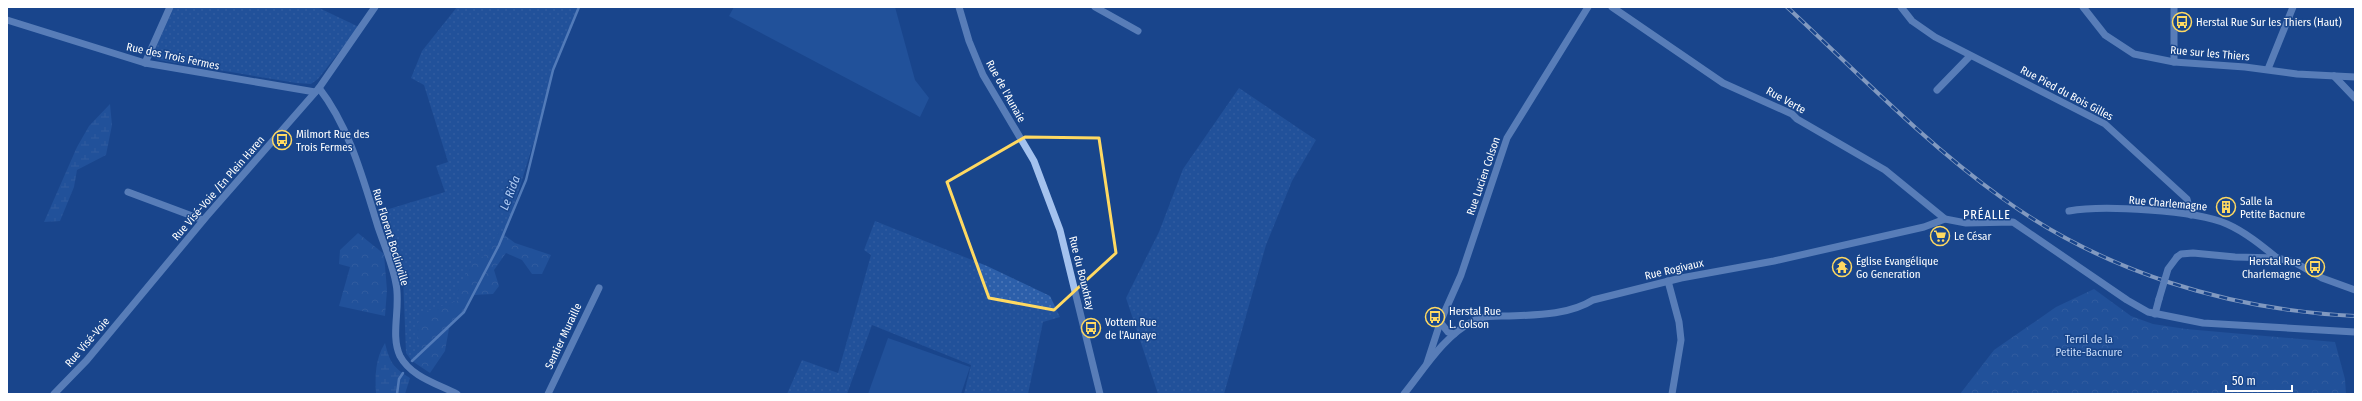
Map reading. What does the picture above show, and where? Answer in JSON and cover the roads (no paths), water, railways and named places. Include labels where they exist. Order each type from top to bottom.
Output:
[{"type":"street","points":[[145,63],[170,7]]},
{"type":"street","name":"Rue Visé-Voie /En Plein Haren","points":[[135,302],[203,220],[317,90],[375,7]]},
{"type":"street","name":"Rue de l'Aunaie","points":[[959,7],[969,40],[983,75],[1034,161]]},
{"type":"street","points":[[1095,7],[1138,31]]},
{"type":"street","name":"Rue Lucien Colson","points":[[1426,367],[1441,321],[1461,275],[1507,138],[1588,7]]},
{"type":"street","name":"Rue Verte","points":[[1612,7],[1723,83],[1749,96],[1755,96],[1792,114],[1796,119],[1872,162],[1945,220]]},
{"type":"street","name":"Rue Pied du Bois Gilles","points":[[1901,7],[1912,21],[1922,29],[1970,56],[2028,84],[2111,128],[2187,199],[2191,215]]},
{"type":"street","name":"Rue sur les Thiers","points":[[2083,7],[2105,35],[2122,48],[2134,54],[2174,62],[2355,77]]},
{"type":"street","points":[[2174,7],[2174,62]]},
{"type":"street","points":[[2268,69],[2292,7]]},
{"type":"street","name":"Rue des Trois Fermes","points":[[7,20],[145,63],[317,90]]},
{"type":"street","points":[[1937,90],[1970,56]]},
{"type":"street","points":[[2334,76],[2355,98]]},
{"type":"street","name":"Rue Florent Boclinville","points":[[317,90],[339,118],[356,160],[396,284],[396,335],[400,355],[406,366],[415,374],[457,394]]},
{"type":"street","name":"Rue du Bouxhtay","points":[[1034,161],[1060,230],[1100,394]]},
{"type":"street","points":[[128,192],[203,220]]},
{"type":"street","points":[[1930,208],[1933,220],[1930,225]]},
{"type":"street","name":"Rue Charlemagne","points":[[2069,211],[2097,208],[2203,215],[2226,223],[2253,238],[2277,258]]},
{"type":"street","points":[[1945,220],[1966,223],[2013,222],[2127,300],[2154,314],[2203,323],[2355,332]]},
{"type":"street","name":"Rue Rogivaux","points":[[1404,394],[1454,334],[1474,321],[1486,317],[1549,314],[1586,304],[1593,300],[1668,281],[1774,261],[1930,225],[1945,220]]},
{"type":"street","name":"Rue Charlemagne","points":[[2154,314],[2168,269],[2181,254],[2193,253],[2234,257],[2277,258],[2294,262],[2322,278],[2355,290]]},
{"type":"street","points":[[1668,281],[1679,322],[1681,340],[1672,394]]},
{"type":"street","name":"Sentier Muraille","points":[[548,394],[599,288]]},
{"type":"street","name":"Rue Visé-Voie","points":[[54,394],[87,360],[135,302]]},
{"type":"street","points":[[1441,321],[1448,332],[1454,334]]},
{"type":"waterway","name":"Le Rida","points":[[412,361],[464,312],[499,245],[526,180],[553,70],[579,7]]},
{"type":"waterway","name":"Le Rida","points":[[397,394],[399,379],[403,373]]},
{"type":"railway","points":[[1787,7],[1945,154],[2002,198],[2041,224],[2082,247],[2125,266],[2215,296],[2308,312],[2355,316]]},
{"type":"place","name":"Herstal Rue Sur les Thiers (Haut)","points":[[2182,22]]},
{"type":"place","name":"Milmort Rue des Trois Fermes","points":[[282,140]]},
{"type":"place","name":"Salle la Petite Bacnure","points":[[2226,207]]},
{"type":"place","name":"Le César","points":[[1940,236]]},
{"type":"place","name":"Église Evangélique Go Generation","points":[[1842,267]]},
{"type":"place","name":"Herstal Rue Charlemagne","points":[[2315,267]]},
{"type":"place","name":"Herstal Rue L. Colson","points":[[1435,317]]},
{"type":"place","name":"Vottem Rue de l'Aunaye","points":[[1091,328]]},
{"type":"district","name":"PRÉALLE","points":[[1987,215]]},
{"type":"park label","name":"Terril de la Petite-Bacnure","points":[[2089,345]]}]
